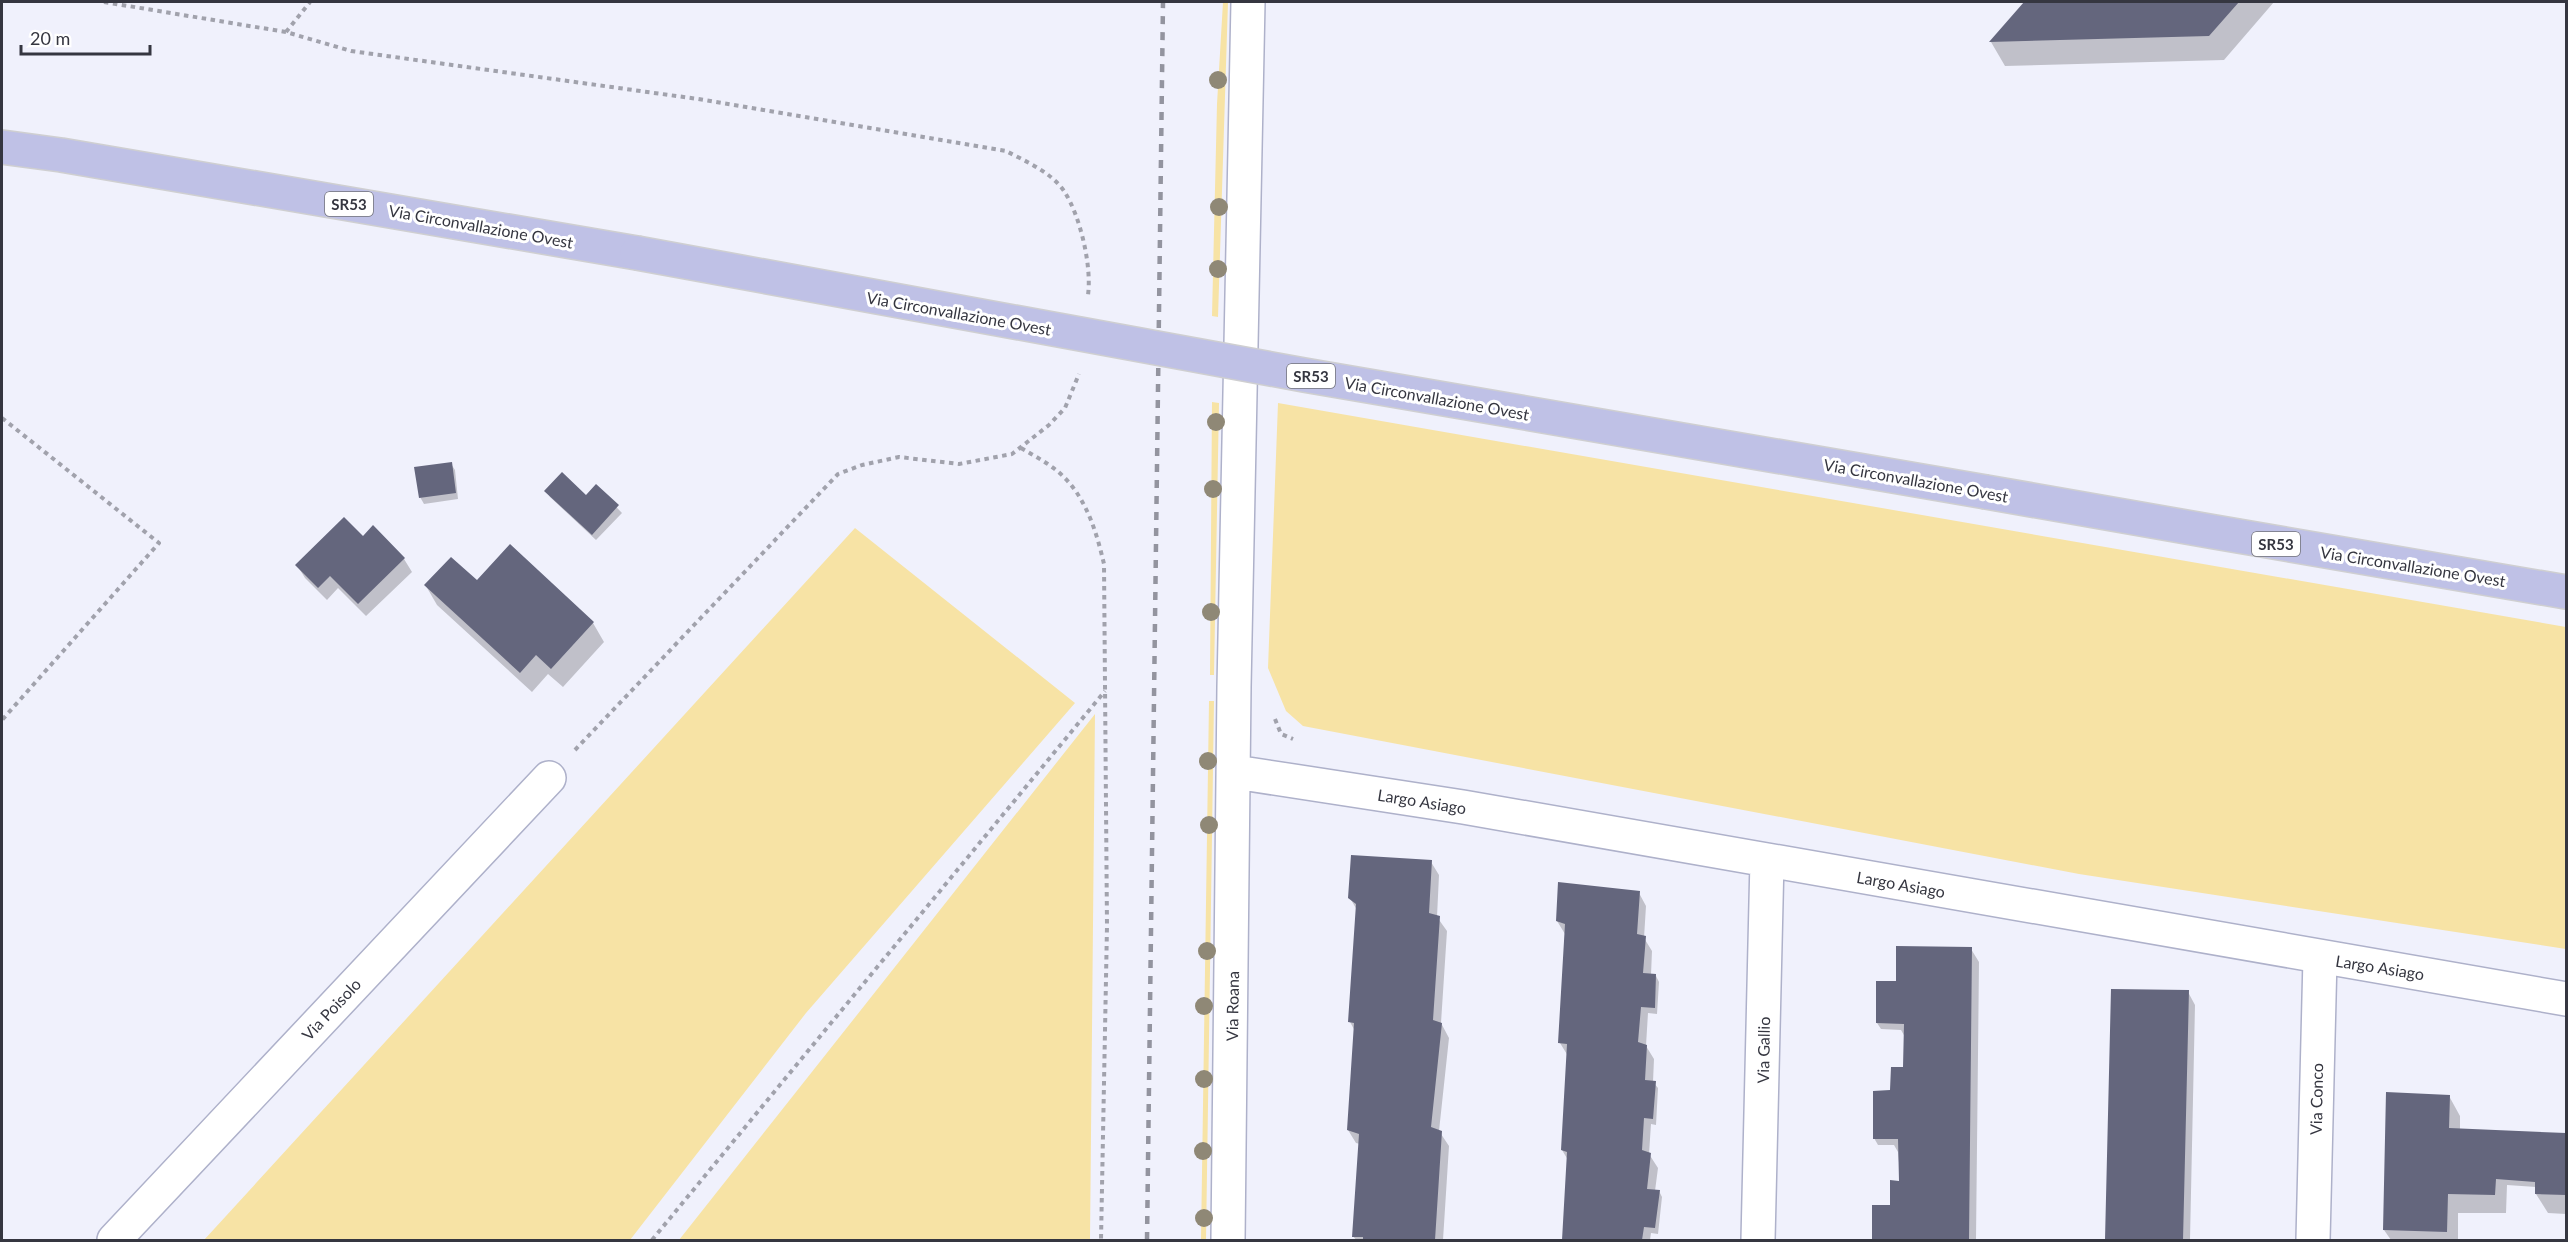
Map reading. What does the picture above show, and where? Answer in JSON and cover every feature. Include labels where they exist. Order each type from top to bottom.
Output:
[{"type":"main road","name":"Via Circonvallazione Ovest","points":[[2,137],[61,155]]},
{"type":"main road","name":"Via Circonvallazione Ovest","points":[[2,147],[61,155],[637,253],[1281,371],[2566,592]]},
{"type":"street","name":"Via Roana","points":[[1228,1240],[1235,772],[1234,687],[1248,2]]},
{"type":"street","name":"Largo Asiago","points":[[1235,772],[1463,807],[2566,999]]},
{"type":"street","name":"Via Poisolo","points":[[114,1240],[549,778]]},
{"type":"street","name":"Via Gallio","points":[[1758,1240],[1767,860]]},
{"type":"street","name":"Via Conco","points":[[2313,1240],[2320,958]]},
{"type":"path","points":[[286,32],[310,2]]},
{"type":"path","points":[[2,418],[159,543],[2,720]]},
{"type":"path","points":[[1021,447],[1058,471],[1083,501],[1097,535],[1104,564],[1107,926],[1101,1240]]},
{"type":"path","points":[[652,1240],[1105,691]]},
{"type":"shaded area","points":[[1223,2],[1228,2],[1218,317],[1212,316],[1217,104]]},
{"type":"shaded area","points":[[1212,402],[1219,403],[1214,675],[1210,675]]},
{"type":"shaded area","points":[[1278,403],[2566,627],[2566,949],[2079,874],[1303,726],[1286,711],[1268,668]]},
{"type":"shaded area","points":[[855,528],[1075,703],[806,1013],[630,1240],[204,1240]]},
{"type":"shaded area","points":[[1209,701],[1214,701],[1206,1240],[1201,1240]]},
{"type":"shaded area","points":[[1095,714],[1090,1240],[679,1240]]},
{"type":"building","points":[[2024,2],[2239,2],[2209,36],[1989,42]]},
{"type":"building","points":[[452,462],[456,493],[419,498],[414,467]]},
{"type":"building","points":[[562,472],[586,495],[596,484],[619,505],[592,535],[544,491]]},
{"type":"building","points":[[344,517],[363,536],[373,525],[405,558],[358,604],[330,576],[318,588],[295,565]]},
{"type":"building","points":[[510,544],[594,622],[551,669],[536,655],[520,673],[424,585],[451,557],[477,580]]},
{"type":"building","points":[[1351,855],[1432,860],[1429,913],[1440,916],[1433,1020],[1442,1023],[1431,1127],[1442,1131],[1435,1240],[1363,1240],[1363,1237],[1352,1237],[1359,1134],[1347,1130],[1354,1023],[1348,1022],[1356,904],[1348,898]]},
{"type":"building","points":[[1558,882],[1640,891],[1637,934],[1646,936],[1643,973],[1656,974],[1655,1008],[1641,1007],[1638,1042],[1647,1045],[1645,1080],[1656,1081],[1653,1119],[1644,1118],[1642,1150],[1651,1153],[1647,1189],[1660,1190],[1655,1228],[1644,1227],[1642,1240],[1562,1240],[1567,1152],[1561,1150],[1567,1044],[1558,1043],[1565,924],[1556,921]]},
{"type":"building","points":[[1896,946],[1972,947],[1969,1240],[1872,1240],[1872,1205],[1890,1205],[1890,1180],[1899,1181],[1898,1139],[1873,1139],[1873,1091],[1890,1090],[1891,1067],[1903,1067],[1904,1024],[1876,1023],[1876,981],[1896,981]]},
{"type":"building","points":[[2111,989],[2189,990],[2183,1240],[2105,1240]]},
{"type":"building","points":[[2386,1092],[2450,1095],[2449,1128],[2566,1133],[2566,1195],[2535,1194],[2535,1182],[2496,1179],[2495,1195],[2448,1194],[2447,1232],[2383,1230]]},
{"type":"railway","points":[[1147,1240],[1163,2]]}]
